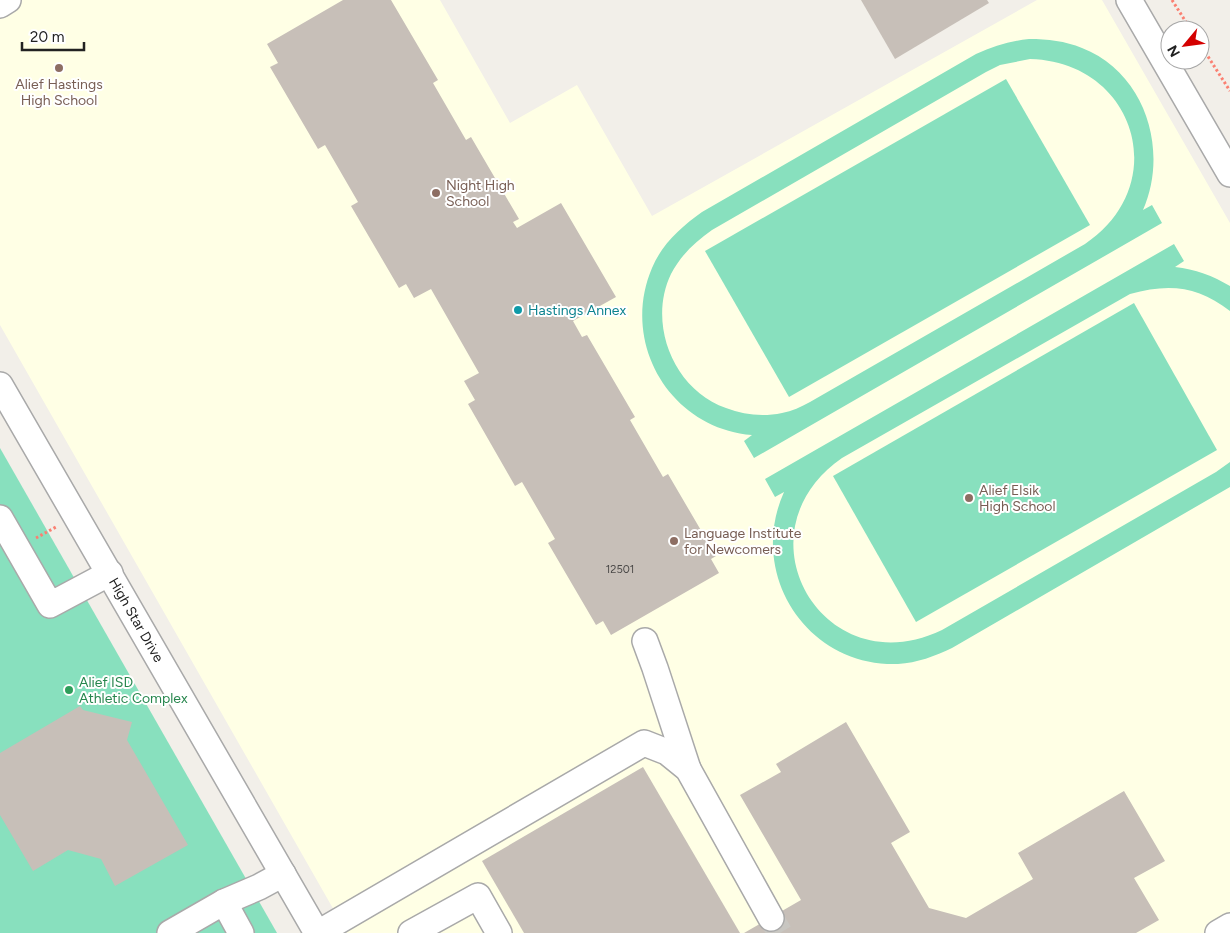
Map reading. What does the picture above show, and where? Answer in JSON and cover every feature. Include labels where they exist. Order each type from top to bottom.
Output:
[{"type":"street","points":[[0,5],[8,0]]},
{"type":"street","points":[[1129,0],[1230,174]]},
{"type":"street","name":"High Star Drive","points":[[0,385],[282,874],[318,933]]},
{"type":"street","points":[[0,518],[50,606],[110,573]]},
{"type":"street","points":[[645,642],[688,769],[771,918]]},
{"type":"street","points":[[318,933],[644,743],[667,752],[688,769]]},
{"type":"street","points":[[170,933],[224,902],[260,887],[282,874]]},
{"type":"street","points":[[415,932],[478,896],[499,933]]},
{"type":"street","points":[[224,902],[241,933]]},
{"type":"street","points":[[1218,933],[1230,926]]},
{"type":"path","points":[[1172,0],[1185,20]]},
{"type":"path","points":[[1210,60],[1230,91]]},
{"type":"path","points":[[44,534],[58,526]]},
{"type":"shaded area","points":[[0,0],[440,0],[510,123],[577,85],[652,216],[1037,0],[1102,0],[1230,223],[1230,933],[347,933],[0,325]]},
{"type":"green space","points":[[1022,40],[1050,40],[1082,48],[1104,60],[1122,76],[1136,95],[1146,116],[1152,139],[1153,163],[1150,187],[1143,210],[1152,205],[1162,223],[754,458],[744,441],[752,435],[723,429],[697,416],[676,399],[659,377],[648,352],[643,325],[644,296],[652,268],[661,251],[673,237],[702,212],[976,54],[1002,44]],"holes":[[[1030,59],[1066,65],[1096,81],[1117,103],[1130,130],[1134,160],[1128,191],[1112,219],[1085,244],[793,410],[768,415],[754,415],[726,408],[708,399],[692,386],[679,371],[670,353],[664,334],[662,314],[664,293],[675,267],[689,249],[700,239],[712,230],[1000,65]]]},
{"type":"green space","points":[[1006,79],[1090,225],[789,397],[705,251]]},
{"type":"green space","points":[[1174,244],[1184,261],[1175,267],[1190,269],[1230,286],[1230,311],[1206,296],[1183,289],[1158,288],[1130,294],[842,458],[810,489],[795,525],[795,560],[807,594],[830,620],[861,638],[899,642],[942,630],[1216,472],[1230,462],[1230,487],[952,648],[919,661],[898,664],[865,661],[837,650],[812,633],[793,610],[780,583],[773,554],[775,523],[784,492],[775,497],[765,479]]},
{"type":"green space","points":[[1134,303],[1217,450],[916,622],[833,476]]},
{"type":"green space","name":"Alief ISD Athletic Complex","points":[[0,448],[277,933],[0,933]]},
{"type":"building","name":"Hastings Annex","points":[[343,0],[391,0],[438,80],[433,83],[466,140],[471,137],[519,219],[513,222],[517,228],[561,203],[616,297],[573,321],[582,337],[587,335],[635,417],[630,420],[663,477],[668,474],[716,556],[711,559],[719,573],[611,635],[603,621],[596,625],[548,543],[555,539],[522,482],[515,486],[468,404],[475,400],[464,381],[479,373],[431,289],[414,298],[406,284],[399,288],[351,206],[358,202],[325,145],[318,149],[270,67],[278,63],[267,44]]},
{"type":"building","points":[[861,0],[987,0],[989,3],[895,59]]},
{"type":"building","points":[[80,706],[83,710],[132,722],[127,740],[188,845],[115,886],[101,859],[68,850],[33,871],[0,815],[0,753]]},
{"type":"building","points":[[846,722],[910,832],[891,843],[929,908],[966,918],[1033,879],[1018,853],[1124,791],[1165,861],[1134,878],[1159,920],[1136,933],[744,933],[801,900],[740,795],[781,772],[776,764]]},
{"type":"building","points":[[643,767],[740,933],[524,933],[482,861]]},
{"type":"tunnel","points":[[771,918],[780,933]]},
{"type":"place","name":"Alief Hastings High School","points":[[59,68]]},
{"type":"place","name":"Night High School","points":[[436,193]]},
{"type":"place","name":"Hastings Annex","points":[[518,310]]},
{"type":"place","name":"Alief Elsik High School","points":[[969,498]]},
{"type":"place","name":"Language Institute for Newcomers","points":[[674,541]]},
{"type":"place","name":"Alief ISD Athletic Complex","points":[[69,690]]}]
